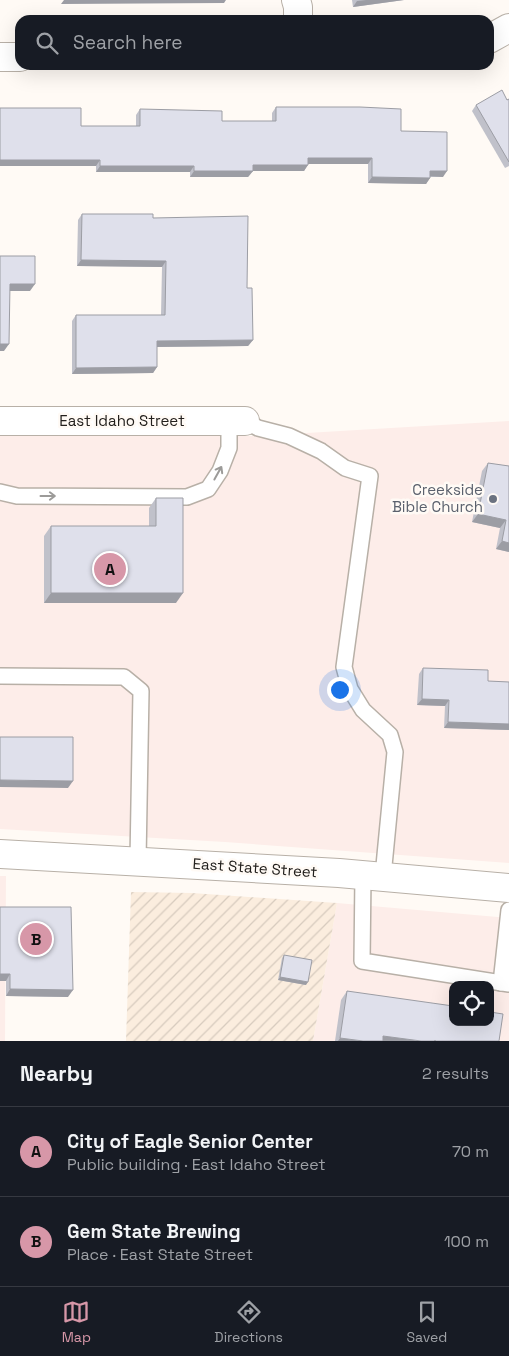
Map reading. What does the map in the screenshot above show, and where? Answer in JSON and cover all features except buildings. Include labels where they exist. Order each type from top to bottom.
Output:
[{"type":"main road","points":[[296,0],[298,15]]},
{"type":"main road","points":[[494,36],[509,28]]},
{"type":"main road","points":[[0,57],[15,57]]},
{"type":"main road","name":"East Idaho Street","points":[[0,422],[237,422]]},
{"type":"main road","name":"East State Street","points":[[0,854],[138,860],[373,875],[509,888]]},
{"type":"lane","points":[[0,492],[17,496],[187,497],[208,488],[220,471],[237,422],[289,436],[321,451],[345,468],[370,476],[344,667],[350,689],[363,710],[390,735],[395,752],[373,875],[362,961],[505,984],[509,910]]},
{"type":"lane","points":[[0,676],[124,677],[141,691],[138,860]]},
{"type":"shaded area","points":[[509,421],[509,863],[225,842],[0,829],[0,435],[256,436]]},
{"type":"shaded area","points":[[0,876],[6,876],[5,1041],[0,1041]]},
{"type":"shaded area","points":[[131,892],[192,893],[337,903],[313,1041],[126,1041]]},
{"type":"shaded area","points":[[337,903],[509,918],[509,1041],[313,1041]]},
{"type":"place","name":"Creekside Bible Church","points":[[493,499]]},
{"type":"place","name":"City of Eagle Senior Center","points":[[110,569]]},
{"type":"place","name":"Gem State Brewing","points":[[36,939]]}]
